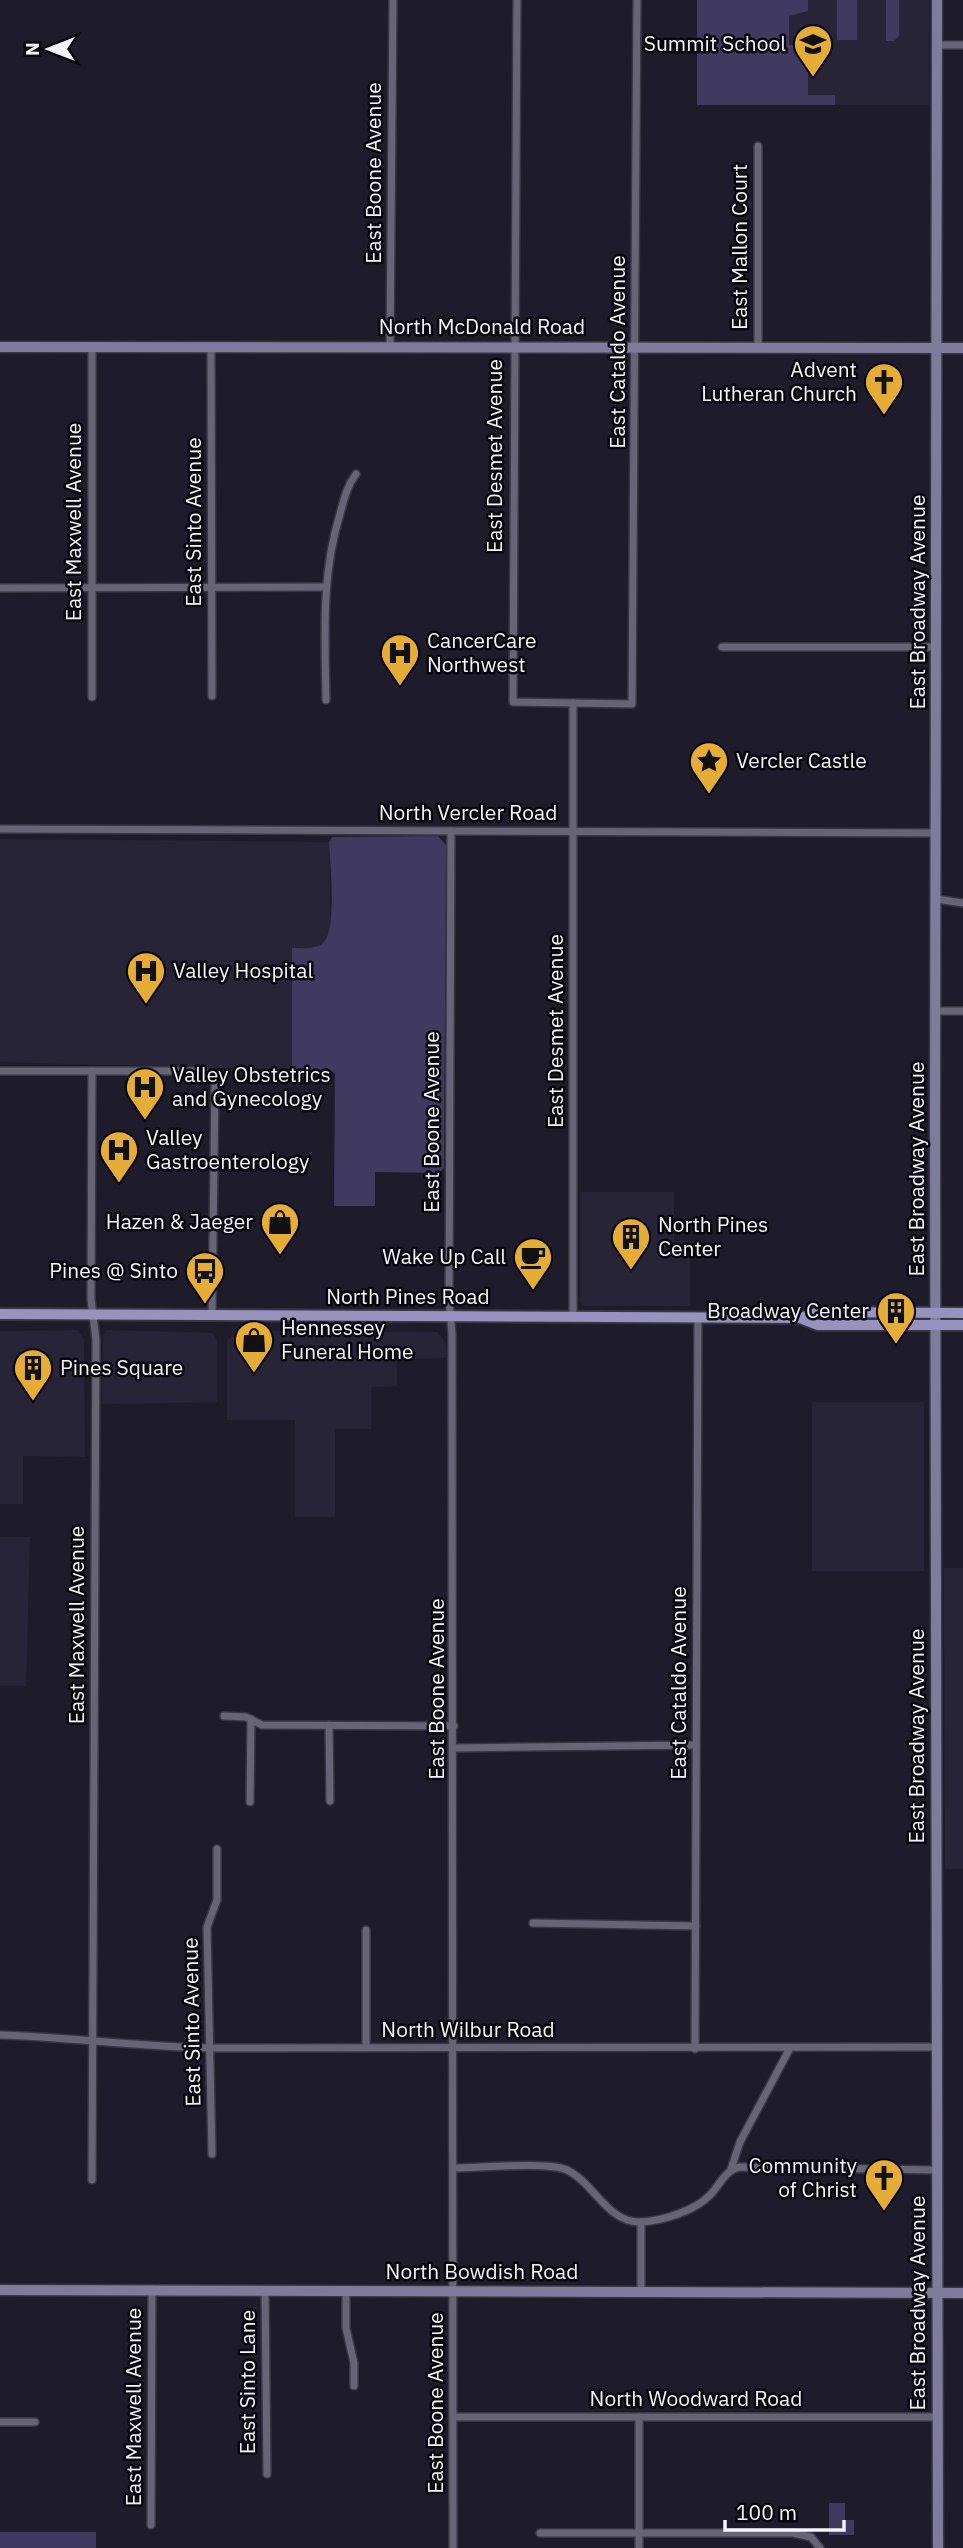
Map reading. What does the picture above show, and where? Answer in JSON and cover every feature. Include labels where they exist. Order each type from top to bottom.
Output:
[{"type":"main road","name":"East Broadway Avenue","points":[[937,0],[938,2548]]},
{"type":"main road","name":"North McDonald Road","points":[[0,348],[963,348]]},
{"type":"main road","name":"North Pines Road","points":[[0,1317],[93,1315],[800,1318],[819,1312],[963,1313]]},
{"type":"main road","name":"North Pines Road","points":[[800,1318],[818,1325],[963,1325]]},
{"type":"main road","name":"North Bowdish Road","points":[[0,2290],[963,2293]]},
{"type":"street","name":"East Boone Avenue","points":[[390,346],[393,0]]},
{"type":"street","name":"East Desmet Avenue","points":[[517,0],[513,702],[573,703],[573,1318]]},
{"type":"street","name":"East Cataldo Avenue","points":[[573,703],[632,704],[637,346],[637,0]]},
{"type":"street","points":[[937,45],[963,45]]},
{"type":"street","name":"East Mallon Court","points":[[758,145],[758,348]]},
{"type":"street","name":"East Maxwell Avenue","points":[[92,347],[92,697]]},
{"type":"street","name":"East Sinto Avenue","points":[[211,348],[212,696]]},
{"type":"street","points":[[327,700],[325,587],[333,535],[346,492],[356,474]]},
{"type":"street","points":[[0,589],[325,587]]},
{"type":"street","points":[[722,647],[937,647]]},
{"type":"street","name":"North Vercler Road","points":[[0,829],[936,833]]},
{"type":"street","name":"East Boone Avenue","points":[[451,831],[453,2548]]},
{"type":"street","points":[[936,899],[963,902]]},
{"type":"street","points":[[936,1011],[963,1011]]},
{"type":"street","points":[[0,1071],[201,1071],[210,1074],[215,1084],[212,1316]]},
{"type":"street","name":"East Maxwell Avenue","points":[[92,1071],[93,1315],[96,1352],[92,2180]]},
{"type":"street","name":"East Cataldo Avenue","points":[[695,2049],[698,1318]]},
{"type":"street","points":[[224,1716],[251,1719],[262,1725],[454,1726]]},
{"type":"street","points":[[250,1802],[251,1719]]},
{"type":"street","points":[[329,1725],[330,1801]]},
{"type":"street","points":[[454,1748],[696,1745]]},
{"type":"street","name":"East Sinto Avenue","points":[[212,2154],[207,1927],[217,1900],[216,1849]]},
{"type":"street","points":[[533,1923],[695,1926]]},
{"type":"street","points":[[366,1930],[366,2048]]},
{"type":"street","name":"North Wilbur Road","points":[[0,2035],[210,2048],[936,2047]]},
{"type":"street","points":[[454,2168],[558,2167],[575,2175],[622,2218],[641,2222],[682,2212],[709,2197],[731,2169],[740,2142],[790,2048]]},
{"type":"street","points":[[731,2169],[936,2170]]},
{"type":"street","points":[[641,2222],[641,2291]]},
{"type":"street","name":"East Maxwell Avenue","points":[[151,2525],[152,2289]]},
{"type":"street","name":"East Sinto Lane","points":[[265,2290],[267,2474]]},
{"type":"street","points":[[346,2290],[346,2328],[354,2362],[354,2386]]},
{"type":"street","name":"North Woodward Road","points":[[454,2417],[937,2417]]},
{"type":"street","points":[[639,2417],[639,2548]]},
{"type":"street","points":[[0,2422],[35,2422]]},
{"type":"street","points":[[540,2533],[793,2533],[811,2537],[820,2548]]},
{"type":"shaded area","name":"Summit School","points":[[697,0],[929,0],[929,105],[697,105]]},
{"type":"shaded area","points":[[697,0],[808,0],[808,11],[789,16],[789,45],[808,45],[808,95],[835,95],[835,105],[697,105]]},
{"type":"shaded area","points":[[837,0],[857,0],[857,40],[837,40]]},
{"type":"shaded area","points":[[886,0],[899,0],[899,36],[894,41],[886,41]]},
{"type":"shaded area","points":[[438,836],[446,845],[444,1168],[439,1173],[375,1172],[375,1206],[334,1206],[335,1074],[331,1070],[292,1070],[292,948],[317,946],[324,942],[328,934],[332,894],[329,842],[332,837]]},
{"type":"shaded area","name":"Valley Hospital","points":[[0,839],[329,842],[331,928],[324,942],[314,948],[292,948],[292,1070],[0,1062]]},
{"type":"shaded area","points":[[580,1192],[674,1192],[674,1241],[690,1241],[690,1306],[583,1306],[580,1302]]},
{"type":"shaded area","points":[[78,1330],[84,1339],[85,1457],[23,1456],[23,1504],[0,1504],[0,1331]]},
{"type":"shaded area","points":[[106,1330],[212,1333],[217,1340],[217,1402],[102,1404],[103,1335]]},
{"type":"shaded area","points":[[235,1331],[437,1332],[445,1341],[448,1358],[397,1359],[397,1386],[371,1387],[371,1429],[335,1429],[335,1517],[295,1517],[295,1420],[227,1420],[227,1341]]},
{"type":"shaded area","points":[[812,1402],[924,1402],[924,1571],[812,1571]]},
{"type":"shaded area","points":[[0,1537],[30,1537],[26,1686],[0,1686]]},
{"type":"shaded area","points":[[944,1568],[963,1568],[963,1869],[945,1869]]},
{"type":"shaded area","points":[[829,2503],[845,2503],[845,2520],[854,2520],[854,2535],[829,2535]]},
{"type":"shaded area","points":[[0,2532],[96,2532],[96,2548],[0,2548]]},
{"type":"place","name":"Summit School","points":[[813,78]]},
{"type":"place","name":"Advent Lutheran Church","points":[[884,416]]},
{"type":"place","name":"CancerCare Northwest","points":[[400,687]]},
{"type":"place","name":"Vercler Castle","points":[[709,795]]},
{"type":"place","name":"Valley Hospital","points":[[146,1005]]},
{"type":"place","name":"Valley Obstetrics and Gynecology","points":[[145,1121]]},
{"type":"place","name":"Valley Gastroenterology","points":[[119,1184]]},
{"type":"place","name":"Hazen & Jaeger","points":[[280,1256]]},
{"type":"place","name":"North Pines Center","points":[[631,1271]]},
{"type":"place","name":"Wake Up Call","points":[[533,1291]]},
{"type":"place","name":"Pines @ Sinto","points":[[205,1305]]},
{"type":"place","name":"Broadway Center","points":[[896,1345]]},
{"type":"place","name":"Hennessey Funeral Home","points":[[254,1374]]},
{"type":"place","name":"Pines Square","points":[[33,1402]]},
{"type":"place","name":"Community of Christ","points":[[884,2212]]}]
